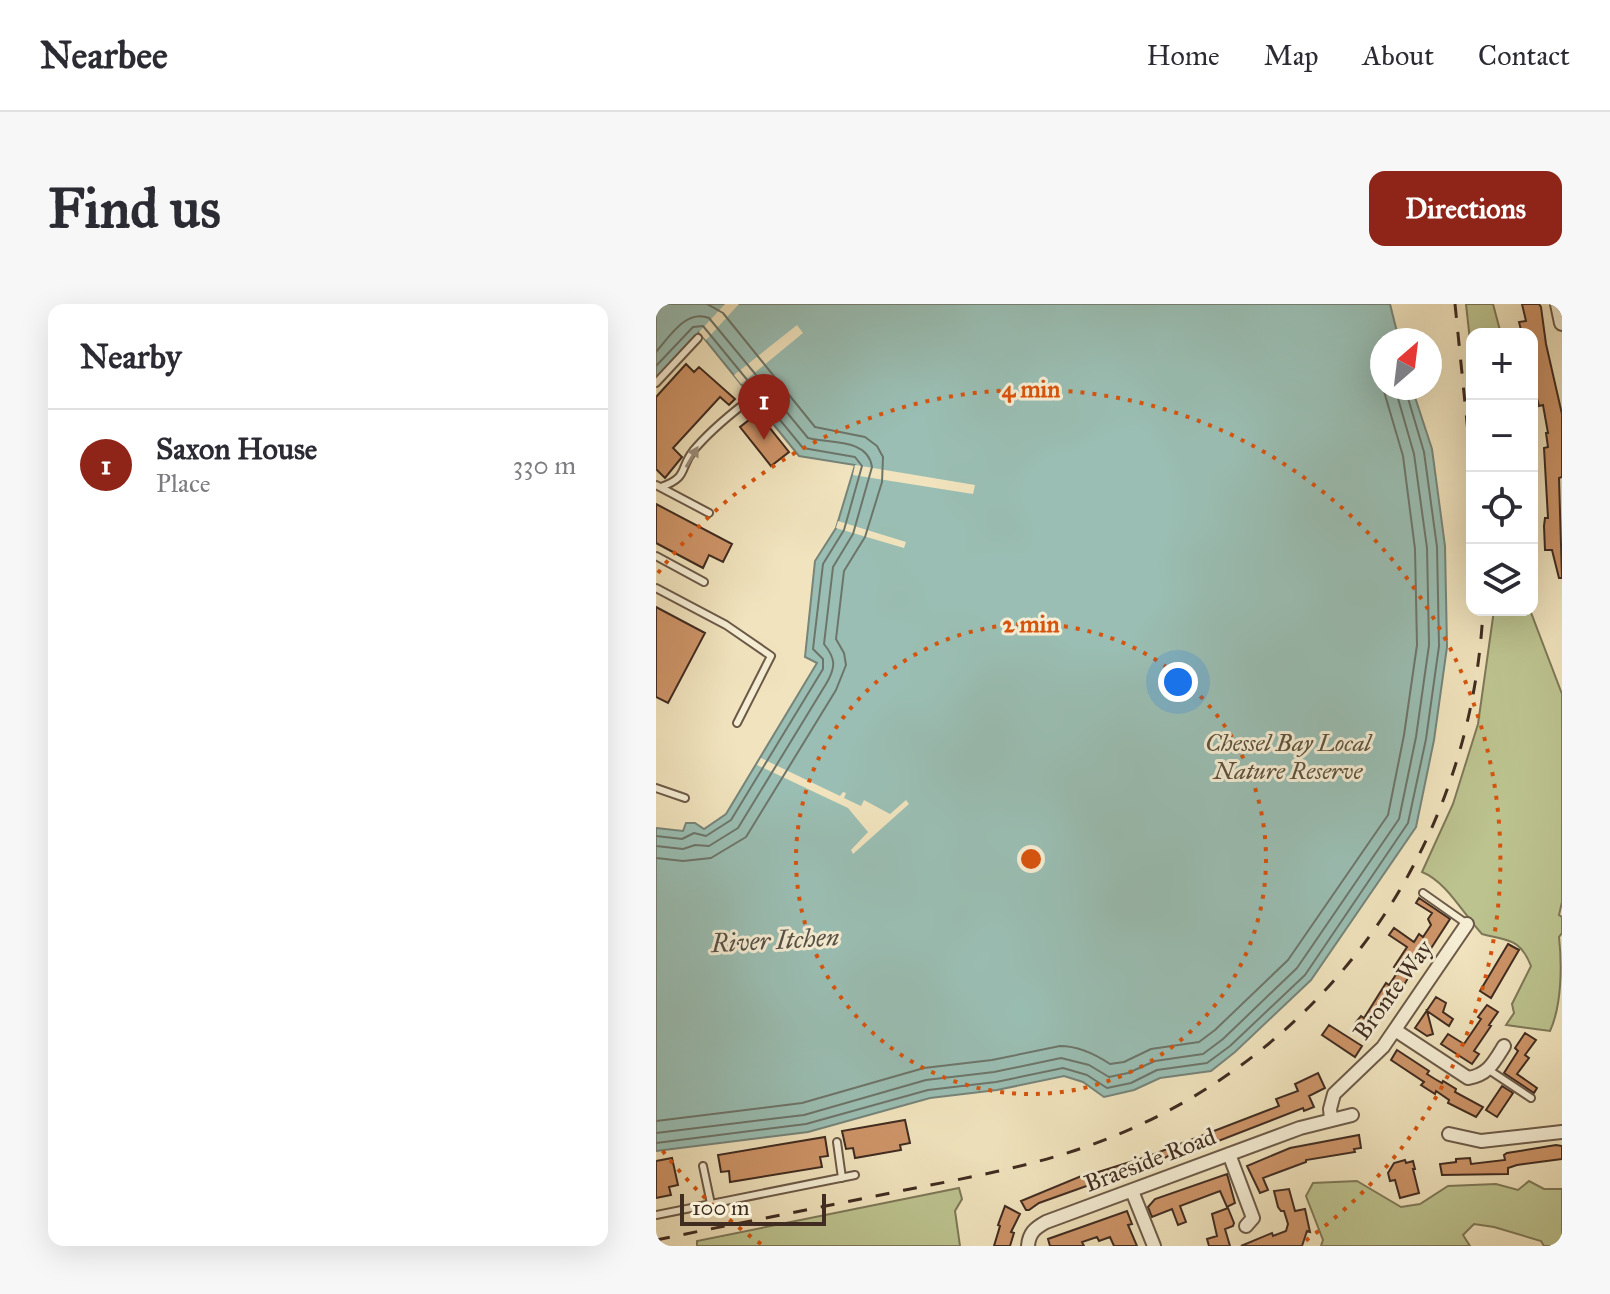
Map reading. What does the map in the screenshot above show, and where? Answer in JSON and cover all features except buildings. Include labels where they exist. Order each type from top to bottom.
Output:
[{"type":"street","points":[[1558,304],[1562,323]]},
{"type":"street","name":"Bronte Way","points":[[1331,1119],[1334,1094],[1383,1047],[1467,924]]},
{"type":"street","points":[[1395,1030],[1468,1078],[1489,1070],[1504,1046]]},
{"type":"street","name":"Braeside Road","points":[[1028,1246],[1035,1228],[1046,1222],[1300,1128],[1352,1115]]},
{"type":"street","points":[[1449,1134],[1481,1141],[1562,1132]]},
{"type":"street","points":[[1229,1154],[1255,1221]]},
{"type":"street","points":[[1132,1191],[1157,1245]]},
{"type":"lane","points":[[656,383],[698,338]]},
{"type":"lane","points":[[658,486],[676,481],[686,469],[690,454],[745,403]]},
{"type":"lane","points":[[658,486],[709,513]]},
{"type":"lane","points":[[656,556],[704,582]]},
{"type":"lane","points":[[656,588],[726,625],[771,656],[737,723]]},
{"type":"lane","points":[[656,788],[685,798]]},
{"type":"lane","points":[[1423,893],[1467,924]]},
{"type":"lane","points":[[1489,1070],[1531,1098]]},
{"type":"lane","points":[[837,1142],[842,1178]]},
{"type":"lane","points":[[703,1166],[711,1204]]},
{"type":"lane","points":[[656,1215],[855,1175]]},
{"type":"green space","points":[[1466,304],[1493,304],[1499,328],[1469,328]]},
{"type":"green space","points":[[1493,616],[1532,616],[1562,694],[1561,972],[1557,1009],[1550,1031],[1506,1025],[1514,1013],[1512,1004],[1531,966],[1527,957],[1518,945],[1482,934],[1447,891],[1422,872],[1453,804],[1478,724]]},
{"type":"green space","points":[[1357,1181],[1401,1207],[1420,1204],[1448,1186],[1496,1184],[1518,1190],[1529,1181],[1544,1189],[1562,1189],[1562,1246],[1544,1246],[1541,1241],[1474,1224],[1463,1235],[1470,1246],[1321,1246],[1323,1240],[1306,1196],[1313,1183]]},
{"type":"green space","points":[[959,1188],[962,1199],[955,1211],[960,1246],[697,1246],[697,1241]]},
{"type":"water","name":"River Itchen","points":[[656,304],[1390,304],[1396,328],[1370,328],[1370,400],[1416,400],[1432,449],[1445,546],[1447,647],[1434,740],[1416,827],[1311,980],[1211,1071],[1160,1078],[1134,1090],[1104,1097],[1083,1082],[1064,1076],[997,1090],[930,1098],[808,1132],[656,1151],[656,828],[683,831],[686,823],[695,823],[704,829],[726,814],[817,663],[805,657],[815,561],[836,528],[855,465],[799,456],[699,332],[656,378]]},
{"type":"pier","points":[[725,304],[739,304],[706,340],[699,332]]},
{"type":"pier","points":[[797,325],[803,333],[741,384],[734,375]]},
{"type":"pier","points":[[855,465],[975,485],[973,494],[853,475]]},
{"type":"pier","points":[[838,521],[906,542],[904,548],[836,528]]},
{"type":"pier","points":[[761,758],[840,796],[846,793],[844,798],[861,806],[864,800],[890,814],[906,800],[909,804],[853,854],[851,850],[868,832],[848,808],[757,765]]},
{"type":"railway","points":[[1455,304],[1466,413]]},
{"type":"railway","points":[[656,1240],[974,1176],[1066,1153],[1171,1109],[1245,1062],[1311,1005],[1368,939],[1414,865],[1449,785],[1472,700],[1482,616]]},
{"type":"place","name":"Saxon House","points":[[764,440]]},
{"type":"park label","name":"Chessel Bay Local Nature Reserve","points":[[1288,757]]}]
